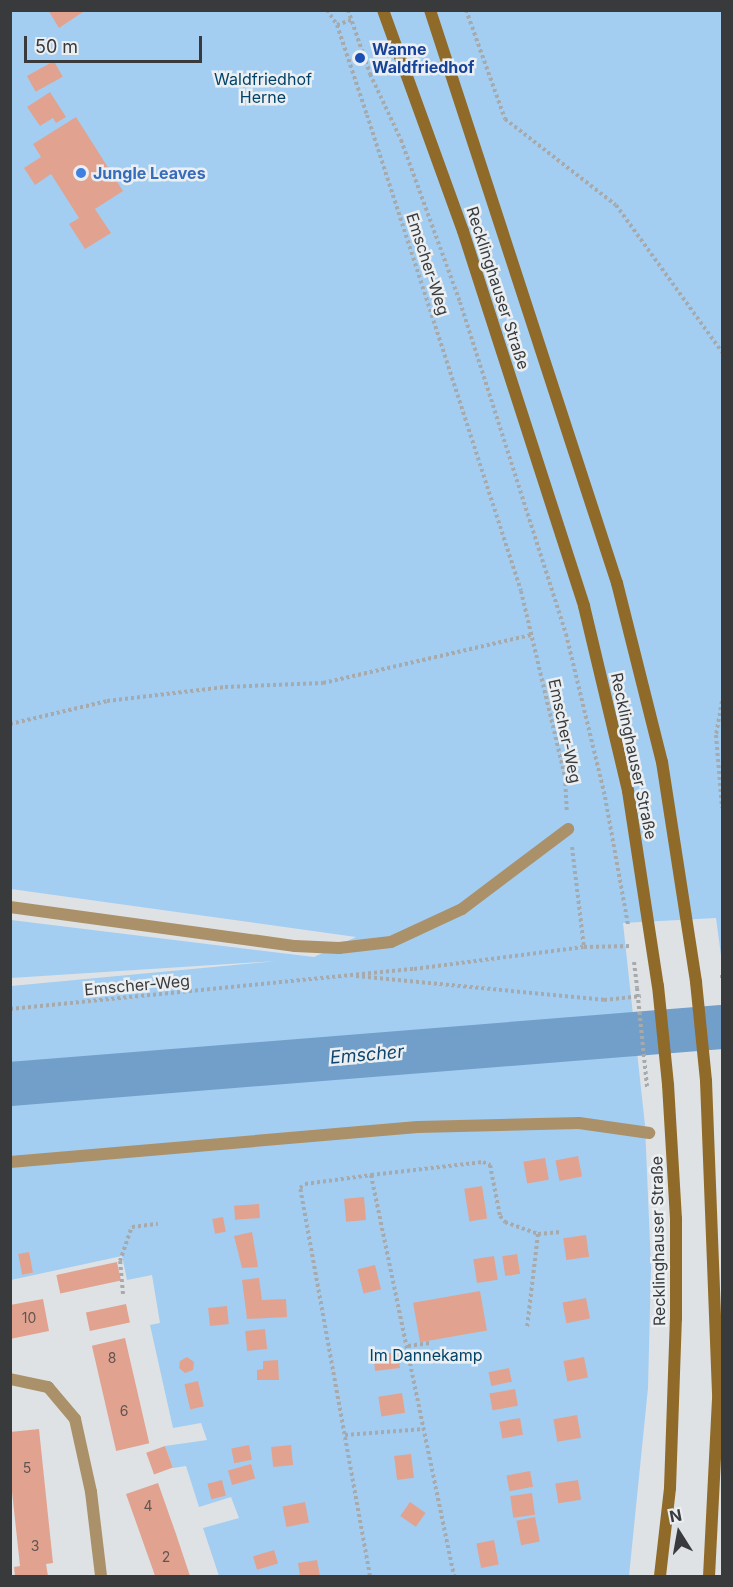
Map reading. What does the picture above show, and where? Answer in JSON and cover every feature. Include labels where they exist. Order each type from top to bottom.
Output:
[{"type":"main road","name":"Recklinghauser Straße","points":[[383,10],[463,231],[584,606],[628,791],[658,986],[668,1085],[676,1219],[676,1319],[670,1488],[660,1576]]},
{"type":"main road","name":"Recklinghauser Straße","points":[[430,10],[617,583],[662,762],[696,982],[706,1081],[718,1399],[709,1576]]},
{"type":"street","points":[[10,907],[295,946],[339,948],[391,942],[462,909],[568,829]]},
{"type":"street","points":[[10,1162],[418,1127],[579,1123],[649,1133]]},
{"type":"street","points":[[10,1379],[48,1387],[75,1419],[91,1492],[101,1576]]},
{"type":"path","name":"Emscher-Weg","points":[[10,1009],[346,975],[584,947],[580,885],[568,829],[565,777],[521,591],[337,25],[327,10]]},
{"type":"path","points":[[348,10],[370,74],[401,140],[460,302],[566,634],[605,798],[632,946],[647,1087]]},
{"type":"path","points":[[466,10],[505,119],[616,205],[723,352]]},
{"type":"path","points":[[337,25],[351,20]]},
{"type":"path","points":[[10,724],[107,701],[225,687],[323,683],[531,635]]},
{"type":"path","points":[[723,701],[716,735],[723,808]]},
{"type":"path","points":[[584,947],[632,946]]},
{"type":"path","points":[[346,975],[604,1000],[632,997]]},
{"type":"path","points":[[370,1576],[300,1188],[305,1184],[483,1162],[490,1165],[500,1216],[505,1222],[538,1234],[561,1232]]},
{"type":"path","points":[[371,1175],[454,1576]]},
{"type":"path","points":[[123,1294],[120,1261],[132,1227],[158,1224]]},
{"type":"path","points":[[527,1327],[538,1234]]},
{"type":"path","points":[[408,1346],[430,1342]]},
{"type":"path","points":[[345,1435],[424,1429]]},
{"type":"green space","points":[[10,11],[722,11],[722,963],[716,918],[623,923],[645,1125],[651,1267],[648,1388],[629,1576],[219,1576],[203,1528],[239,1518],[231,1497],[199,1507],[186,1466],[173,1468],[165,1446],[207,1440],[201,1423],[173,1428],[150,1325],[160,1323],[152,1275],[127,1280],[122,1256],[11,1280],[11,986],[277,961],[11,978],[11,920],[314,957],[356,937],[11,889]]},
{"type":"building","points":[[48,10],[86,10],[59,28]]},
{"type":"building","points":[[54,61],[63,77],[36,92],[27,76]]},
{"type":"building","points":[[50,92],[66,117],[56,123],[53,118],[40,126],[27,107]]},
{"type":"building","points":[[76,117],[123,191],[95,209],[111,233],[85,249],[69,224],[79,218],[51,174],[35,185],[24,168],[41,157],[33,144]]},
{"type":"building","points":[[578,1156],[582,1177],[559,1181],[555,1160]]},
{"type":"building","points":[[545,1158],[549,1180],[527,1183],[523,1162]]},
{"type":"building","points":[[482,1186],[487,1219],[469,1221],[464,1189]]},
{"type":"building","points":[[364,1197],[366,1220],[346,1222],[344,1199]]},
{"type":"building","points":[[259,1204],[260,1218],[235,1220],[234,1206]]},
{"type":"building","points":[[223,1217],[226,1232],[215,1234],[212,1219]]},
{"type":"building","points":[[252,1232],[258,1267],[242,1268],[234,1236]]},
{"type":"building","points":[[586,1235],[589,1257],[566,1260],[563,1238]]},
{"type":"building","points":[[29,1252],[33,1273],[22,1275],[18,1254]]},
{"type":"building","points":[[517,1254],[520,1274],[505,1276],[502,1256]]},
{"type":"building","points":[[494,1256],[498,1280],[477,1283],[473,1259]]},
{"type":"building","points":[[117,1262],[121,1281],[60,1293],[56,1275]]},
{"type":"building","points":[[375,1265],[381,1289],[364,1294],[358,1269]]},
{"type":"building","points":[[259,1278],[262,1300],[286,1299],[287,1317],[247,1319],[242,1280]]},
{"type":"building","points":[[480,1291],[487,1330],[420,1342],[413,1303]]},
{"type":"building","points":[[586,1298],[590,1319],[566,1323],[562,1303]]},
{"type":"building","points":[[43,1299],[49,1331],[10,1339],[10,1305]]},
{"type":"building","points":[[126,1304],[130,1323],[90,1331],[86,1313]]},
{"type":"building","points":[[227,1306],[229,1324],[210,1326],[208,1308]]},
{"type":"building","points":[[265,1329],[267,1349],[247,1351],[245,1331]]},
{"type":"building","points":[[125,1338],[149,1443],[116,1451],[92,1346]]},
{"type":"building","points":[[398,1352],[400,1368],[375,1371],[373,1355]]},
{"type":"building","points":[[187,1357],[194,1362],[193,1370],[185,1373],[179,1368],[180,1361]]},
{"type":"building","points":[[584,1357],[588,1378],[567,1382],[563,1361]]},
{"type":"building","points":[[278,1360],[279,1380],[257,1380],[257,1370],[263,1369],[263,1361]]},
{"type":"building","points":[[509,1368],[512,1382],[491,1386],[488,1372]]},
{"type":"building","points":[[198,1381],[204,1406],[190,1409],[184,1384]]},
{"type":"building","points":[[515,1389],[518,1406],[492,1410],[489,1394]]},
{"type":"building","points":[[402,1393],[405,1413],[381,1417],[378,1397]]},
{"type":"building","points":[[577,1415],[581,1438],[557,1442],[553,1419]]},
{"type":"building","points":[[520,1418],[523,1435],[502,1438],[499,1422]]},
{"type":"building","points":[[39,1429],[53,1563],[46,1564],[48,1576],[15,1576],[14,1567],[20,1566],[10,1473],[10,1432]]},
{"type":"building","points":[[249,1445],[252,1460],[234,1463],[231,1448]]},
{"type":"building","points":[[291,1445],[293,1465],[273,1467],[271,1447]]},
{"type":"building","points":[[165,1446],[173,1468],[154,1474],[146,1453]]},
{"type":"building","points":[[411,1454],[414,1478],[397,1480],[394,1456]]},
{"type":"building","points":[[251,1464],[255,1478],[232,1485],[228,1471]]},
{"type":"building","points":[[530,1471],[533,1487],[509,1491],[506,1476]]},
{"type":"building","points":[[222,1480],[226,1496],[211,1499],[207,1484]]},
{"type":"building","points":[[578,1480],[581,1500],[558,1503],[555,1484]]},
{"type":"building","points":[[158,1483],[190,1576],[155,1576],[126,1494]]},
{"type":"building","points":[[532,1493],[535,1515],[513,1518],[510,1496]]},
{"type":"building","points":[[305,1502],[309,1523],[286,1527],[282,1506]]},
{"type":"building","points":[[410,1502],[426,1513],[416,1527],[400,1516]]},
{"type":"building","points":[[535,1517],[540,1542],[521,1545],[516,1521]]},
{"type":"building","points":[[494,1540],[499,1565],[481,1568],[476,1543]]},
{"type":"building","points":[[274,1550],[278,1563],[257,1570],[253,1556]]},
{"type":"building","points":[[317,1560],[320,1576],[300,1576],[298,1563]]},
{"type":"waterway","name":"Emscher","points":[[10,1084],[722,1027]]},
{"type":"place","name":"Wanne Waldfriedhof","points":[[360,58]]},
{"type":"place","name":"Jungle Leaves","points":[[81,173]]},
{"type":"park label","name":"Waldfriedhof Herne","points":[[263,88]]},
{"type":"park label","name":"Im Dannekamp","points":[[426,1355]]}]
